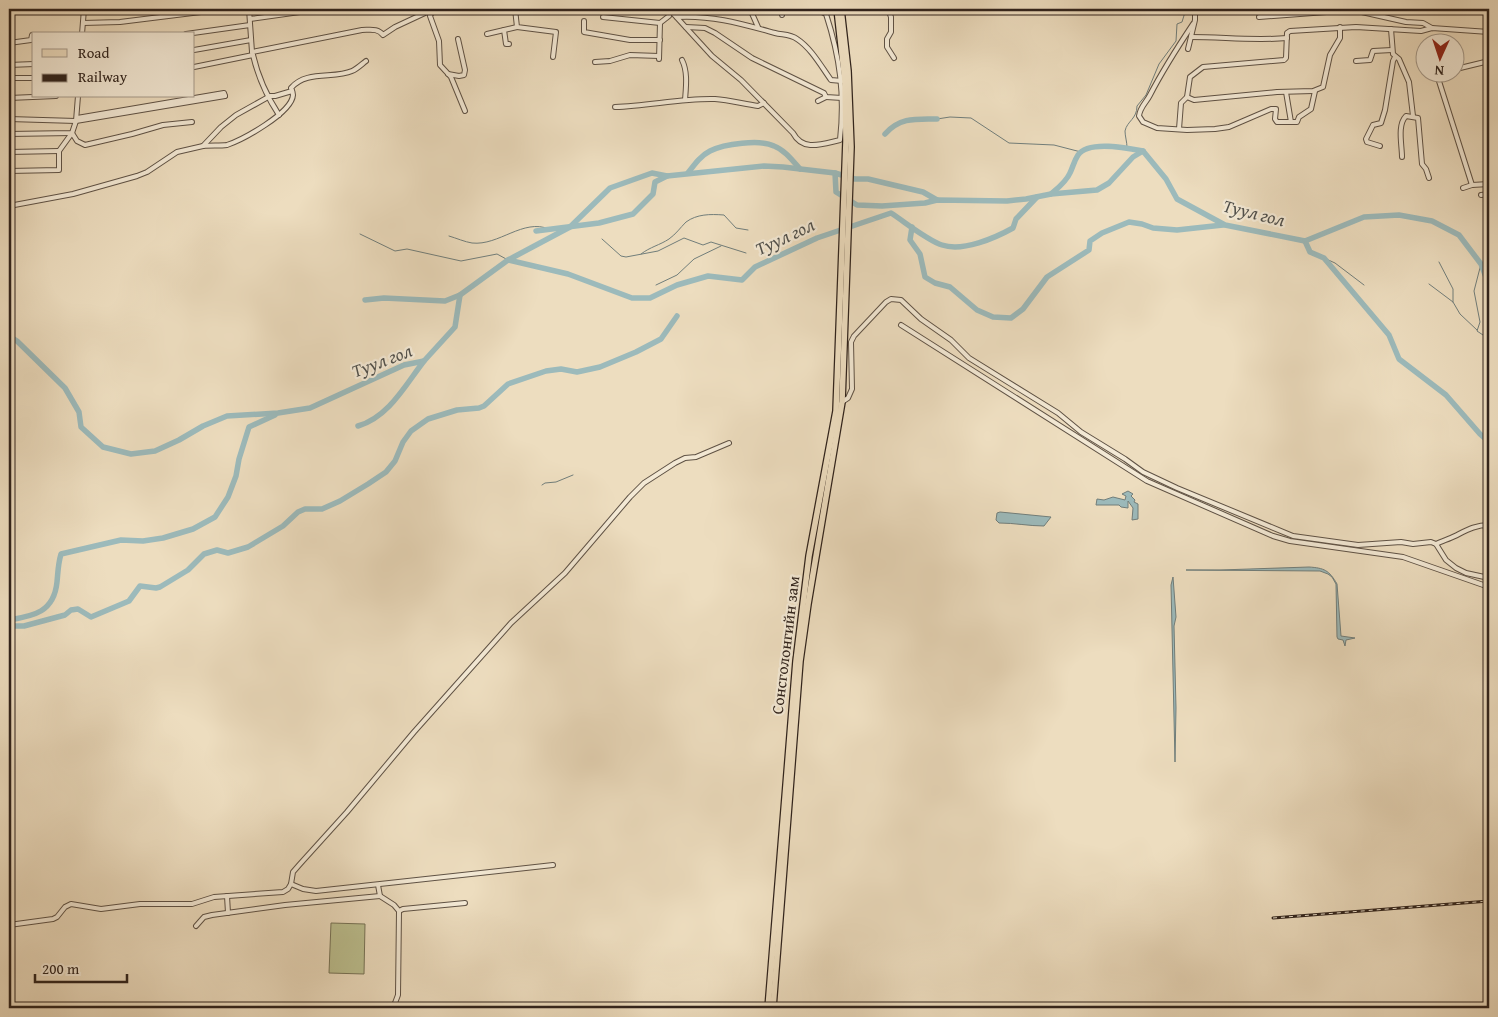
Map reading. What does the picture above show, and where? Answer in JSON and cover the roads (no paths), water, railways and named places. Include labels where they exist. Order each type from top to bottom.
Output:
[{"type":"main road","points":[[836,9],[848,147]]},
{"type":"main road","points":[[841,9],[848,71],[848,147],[843,287]]},
{"type":"main road","name":"Сонсголонгийн зам","points":[[773,1008],[800,661],[842,402],[843,287]]},
{"type":"main road","name":"Сонсголонгийн зам","points":[[768,1008],[796,661],[809,556],[836,411],[843,287]]},
{"type":"street","points":[[82,32],[84,9]]},
{"type":"street","points":[[82,23],[120,22],[225,9]]},
{"type":"street","points":[[249,9],[252,54],[267,98],[278,114]]},
{"type":"street","points":[[250,19],[321,9]]},
{"type":"street","points":[[195,67],[362,30],[380,31],[383,35],[395,27],[425,13],[426,9]]},
{"type":"street","points":[[431,9],[430,16],[439,42],[440,65],[448,74],[466,110]]},
{"type":"street","points":[[430,16],[433,12],[442,9]]},
{"type":"street","points":[[492,10],[507,9]]},
{"type":"street","points":[[516,9],[517,27]]},
{"type":"street","points":[[670,9],[712,56],[741,80],[793,133],[798,141],[808,145],[840,140],[843,95],[826,97],[818,101]]},
{"type":"street","points":[[603,17],[660,23],[669,16],[670,9]]},
{"type":"street","points":[[748,9],[758,27]]},
{"type":"street","points":[[781,9],[782,15]]},
{"type":"street","points":[[816,9],[826,14],[838,40]]},
{"type":"street","points":[[888,9],[891,17],[891,32],[887,39],[887,47],[894,58]]},
{"type":"street","points":[[1188,49],[1195,20],[1195,9]]},
{"type":"street","points":[[1259,17],[1353,10],[1406,22],[1423,23],[1432,28]]},
{"type":"street","points":[[677,17],[713,18],[791,35],[798,39],[814,56],[831,80],[843,81]]},
{"type":"street","points":[[584,21],[584,32],[630,40],[660,40]]},
{"type":"street","points":[[595,62],[630,55],[659,57],[660,23]]},
{"type":"street","points":[[1193,24],[1166,64],[1140,111],[1139,116],[1143,122],[1157,128],[1179,130],[1215,129],[1229,126],[1272,109],[1277,109],[1275,119],[1277,122],[1297,122],[1299,117],[1311,109],[1315,91]]},
{"type":"street","points":[[195,33],[250,25]]},
{"type":"street","points":[[487,34],[517,27],[556,32],[552,57]]},
{"type":"street","points":[[686,27],[705,28],[752,58],[824,93],[826,97]]},
{"type":"street","points":[[1179,130],[1180,103],[1187,97],[1190,77],[1198,69],[1284,60],[1286,58],[1287,33],[1290,31],[1340,27],[1391,28],[1421,31],[1432,28],[1489,32]]},
{"type":"street","points":[[1187,97],[1194,100],[1315,91],[1324,87],[1330,55],[1340,38],[1340,27]]},
{"type":"street","points":[[1391,28],[1392,50],[1396,58],[1399,59],[1409,82],[1413,116]]},
{"type":"street","points":[[504,30],[506,44],[509,44]]},
{"type":"street","points":[[9,42],[31,40],[32,35]]},
{"type":"street","points":[[1191,37],[1268,40],[1287,38]]},
{"type":"street","points":[[195,50],[251,40]]},
{"type":"street","points":[[448,74],[464,75],[465,70],[458,40]]},
{"type":"street","points":[[1356,61],[1370,60],[1373,50],[1392,50]]},
{"type":"street","points":[[1380,146],[1367,142],[1366,139],[1373,125],[1381,123],[1386,110],[1393,61],[1396,58]]},
{"type":"street","points":[[682,60],[686,75],[685,100]]},
{"type":"street","points":[[9,206],[73,194],[137,176],[147,172],[177,152],[238,141],[268,124],[292,101],[293,94],[291,88],[294,84],[313,76],[352,71],[366,61]]},
{"type":"street","points":[[1466,67],[1489,61]]},
{"type":"street","points":[[9,65],[32,64]]},
{"type":"street","points":[[9,78],[32,78]]},
{"type":"street","points":[[1439,82],[1472,185]]},
{"type":"street","points":[[203,146],[221,127],[236,115],[267,98],[292,91]]},
{"type":"street","points":[[1286,92],[1291,122]]},
{"type":"street","points":[[9,119],[77,120],[152,106],[225,94],[224,96],[152,106]]},
{"type":"street","points":[[9,98],[32,97]]},
{"type":"street","points":[[9,171],[59,170],[59,151],[72,134],[77,120],[78,98]]},
{"type":"street","points":[[615,107],[644,106],[685,100],[717,100],[758,106],[764,103]]},
{"type":"street","points":[[1402,156],[1403,119],[1406,116],[1413,116],[1418,118],[1422,164],[1429,178]]},
{"type":"street","points":[[72,134],[77,141],[85,145],[163,125],[192,122]]},
{"type":"street","points":[[9,134],[72,134]]},
{"type":"street","points":[[9,152],[59,151]]},
{"type":"street","points":[[1463,188],[1472,185],[1489,184]]},
{"type":"street","points":[[1481,195],[1489,194]]},
{"type":"street","points":[[842,402],[848,398],[852,389],[850,348],[854,336],[886,302],[891,299],[902,300],[921,319],[951,340],[969,358],[1068,420],[1081,432],[1143,472],[1293,536],[1358,545],[1401,542],[1413,544],[1428,542],[1436,544],[1472,527],[1489,525]]},
{"type":"street","points":[[901,325],[1147,481],[1273,536],[1290,541],[1403,557],[1489,587]]},
{"type":"street","points":[[9,925],[53,919],[57,917],[65,906],[71,904],[101,909],[140,904],[192,904],[210,898],[283,892],[288,889],[293,872],[347,812],[414,732],[511,623],[565,573],[616,512],[644,483],[685,458],[696,457],[729,443]]},
{"type":"street","points":[[1436,544],[1446,560],[1456,568],[1466,573],[1489,578]]},
{"type":"street","points":[[291,884],[316,891],[553,865]]},
{"type":"street","points":[[378,885],[380,896]]},
{"type":"street","points":[[228,896],[228,912]]},
{"type":"street","points":[[196,926],[204,917],[228,912],[380,896],[394,905],[399,911],[398,995],[395,1003],[390,1008]]},
{"type":"street","points":[[399,911],[403,909],[465,903]]},
{"type":"water","points":[[1128,491],[1133,494],[1131,496],[1135,500],[1134,502],[1138,504],[1138,519],[1132,520],[1133,508],[1128,501],[1128,508],[1119,505],[1096,505],[1097,499],[1104,500],[1113,497],[1125,500],[1126,496],[1122,494]]},
{"type":"water","points":[[997,513],[1051,517],[1044,526],[999,523],[996,520]]},
{"type":"water","points":[[1309,567],[1319,568],[1326,571],[1331,577],[1320,571],[1186,570]]},
{"type":"water","points":[[1173,577],[1176,617],[1174,626],[1175,762],[1171,585]]},
{"type":"water","points":[[1333,578],[1337,584],[1341,636],[1355,638],[1346,640],[1345,646],[1343,640],[1338,639],[1336,584]]},
{"type":"waterway","points":[[1127,147],[1126,128],[1135,114],[1137,106],[1146,95],[1159,64],[1176,41],[1177,24],[1182,22],[1186,9]]},
{"type":"waterway","points":[[937,119],[950,117],[971,118],[1009,143],[1054,145],[1081,152]]},
{"type":"waterway","points":[[885,134],[896,124],[909,120],[937,119]]},
{"type":"waterway","points":[[688,173],[700,158],[716,148],[733,144],[751,143],[768,144],[782,150],[800,169]]},
{"type":"waterway","points":[[1051,194],[1062,185],[1078,155],[1083,150],[1099,146],[1109,146],[1143,151]]},
{"type":"waterway","name":"Туул гол","points":[[835,173],[836,192],[857,205],[882,206],[925,203],[937,200],[1007,201],[1051,194],[1097,190],[1109,183],[1133,157],[1143,151],[1166,179],[1177,199],[1225,225],[1305,241],[1364,217],[1399,215],[1432,221],[1459,235],[1481,264],[1489,285]]},
{"type":"waterway","points":[[536,231],[599,223],[633,214],[653,194],[655,182],[667,176],[764,166],[835,173],[855,179],[868,179],[923,192],[937,200]]},
{"type":"waterway","points":[[508,260],[570,227],[610,188],[652,173],[667,176]]},
{"type":"waterway","name":"Туул гол","points":[[9,336],[17,341],[65,388],[79,412],[81,427],[103,447],[131,454],[155,451],[227,416],[278,413],[310,408],[404,365],[424,361],[455,327],[460,295],[508,260],[568,274],[632,298],[650,298],[677,285],[708,276],[742,280],[755,267],[817,238],[891,213],[936,243],[950,247],[979,243],[1013,228],[1016,219],[1037,197]]},
{"type":"waterway","points":[[641,254],[669,239],[686,222],[699,216],[724,215],[736,228],[748,230]]},
{"type":"waterway","points":[[912,227],[910,240],[920,254],[925,277],[935,283],[950,287],[977,310],[993,317],[1011,318],[1023,309],[1047,277],[1089,250],[1090,241],[1102,233],[1129,222],[1153,228],[1177,230],[1223,225]]},
{"type":"waterway","points":[[449,236],[472,243],[482,243],[492,241],[520,229],[530,227],[549,229]]},
{"type":"waterway","points":[[360,234],[395,251],[407,249],[461,261],[497,254],[508,260]]},
{"type":"waterway","points":[[602,239],[621,256],[626,257],[658,251],[684,238],[703,245],[711,242],[746,253]]},
{"type":"waterway","name":"Туул гол","points":[[1305,241],[1310,252],[1324,258],[1389,335],[1399,359],[1446,395],[1489,442]]},
{"type":"waterway","points":[[656,285],[677,275],[694,259],[721,246]]},
{"type":"waterway","points":[[1324,258],[1335,263],[1364,285]]},
{"type":"waterway","points":[[1439,262],[1453,289],[1453,302]]},
{"type":"waterway","points":[[1481,264],[1474,291],[1480,322],[1477,331],[1489,339]]},
{"type":"waterway","points":[[1429,284],[1453,302],[1460,314],[1477,330]]},
{"type":"waterway","points":[[365,300],[384,298],[445,301],[460,295]]},
{"type":"waterway","name":"Туул гол","points":[[9,626],[24,626],[65,615],[71,610],[78,609],[91,617],[129,601],[140,586],[160,587],[188,570],[204,554],[217,550],[228,553],[248,547],[283,526],[298,512],[305,509],[322,509],[340,501],[386,472],[395,461],[403,442],[411,431],[428,419],[457,410],[484,406],[508,384],[546,371],[561,369],[577,372],[600,367],[661,339],[677,316]]},
{"type":"waterway","points":[[358,426],[369,422],[388,408],[424,361]]},
{"type":"waterway","name":"Туул гол","points":[[9,620],[27,617],[41,611],[52,600],[61,554],[121,540],[143,541],[163,538],[193,529],[215,517],[228,497],[236,476],[249,427],[275,415]]},
{"type":"waterway","points":[[542,485],[573,475]]},
{"type":"railway","points":[[1273,918],[1489,901]]}]
